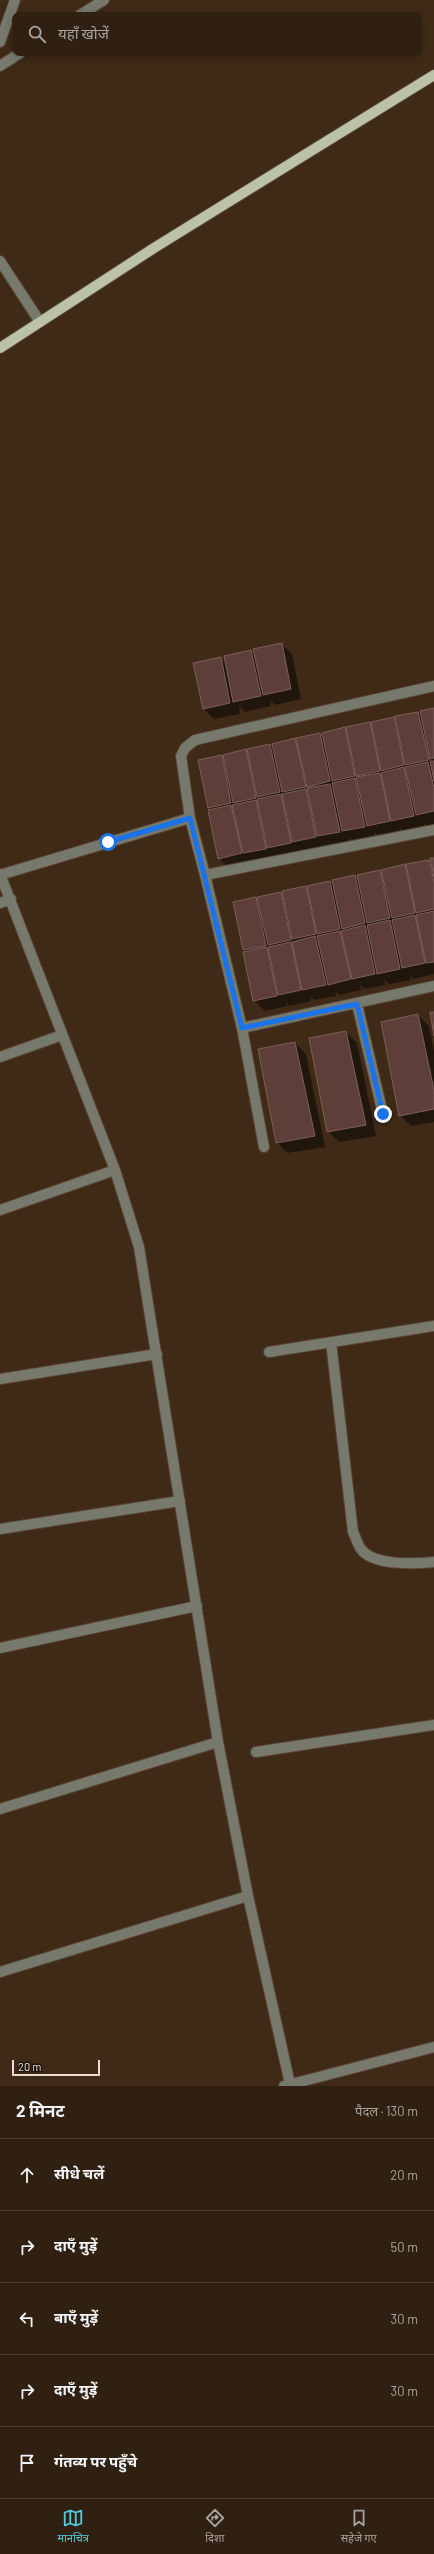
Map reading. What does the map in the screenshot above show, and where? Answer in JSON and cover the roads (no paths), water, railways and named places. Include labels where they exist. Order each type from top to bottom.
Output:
[{"type":"main road","points":[[0,348],[154,248],[434,75]]},
{"type":"street","points":[[0,42],[15,0]]},
{"type":"street","points":[[85,12],[104,0]]},
{"type":"street","points":[[0,66],[15,56]]},
{"type":"street","points":[[0,261],[40,322]]},
{"type":"street","points":[[264,1147],[242,1028],[190,818],[181,756],[185,748],[195,740],[434,686]]},
{"type":"street","points":[[190,818],[0,874],[115,1170],[139,1247],[218,1742],[287,2085],[434,2048]]},
{"type":"street","points":[[205,875],[434,830]]},
{"type":"street","points":[[0,903],[11,899]]},
{"type":"street","points":[[242,1028],[434,986]]},
{"type":"street","points":[[357,1004],[383,1114]]},
{"type":"street","points":[[0,1057],[62,1035]]},
{"type":"street","points":[[0,1210],[115,1170]]},
{"type":"street","points":[[269,1352],[434,1326]]},
{"type":"street","points":[[331,1342],[353,1532],[362,1550],[381,1560],[408,1565],[434,1562]]},
{"type":"street","points":[[0,1379],[157,1354]]},
{"type":"street","points":[[0,1529],[180,1501]]},
{"type":"street","points":[[0,1648],[197,1606]]},
{"type":"street","points":[[256,1752],[434,1725]]},
{"type":"street","points":[[0,1809],[218,1742]]},
{"type":"street","points":[[0,1972],[248,1896]]}]
